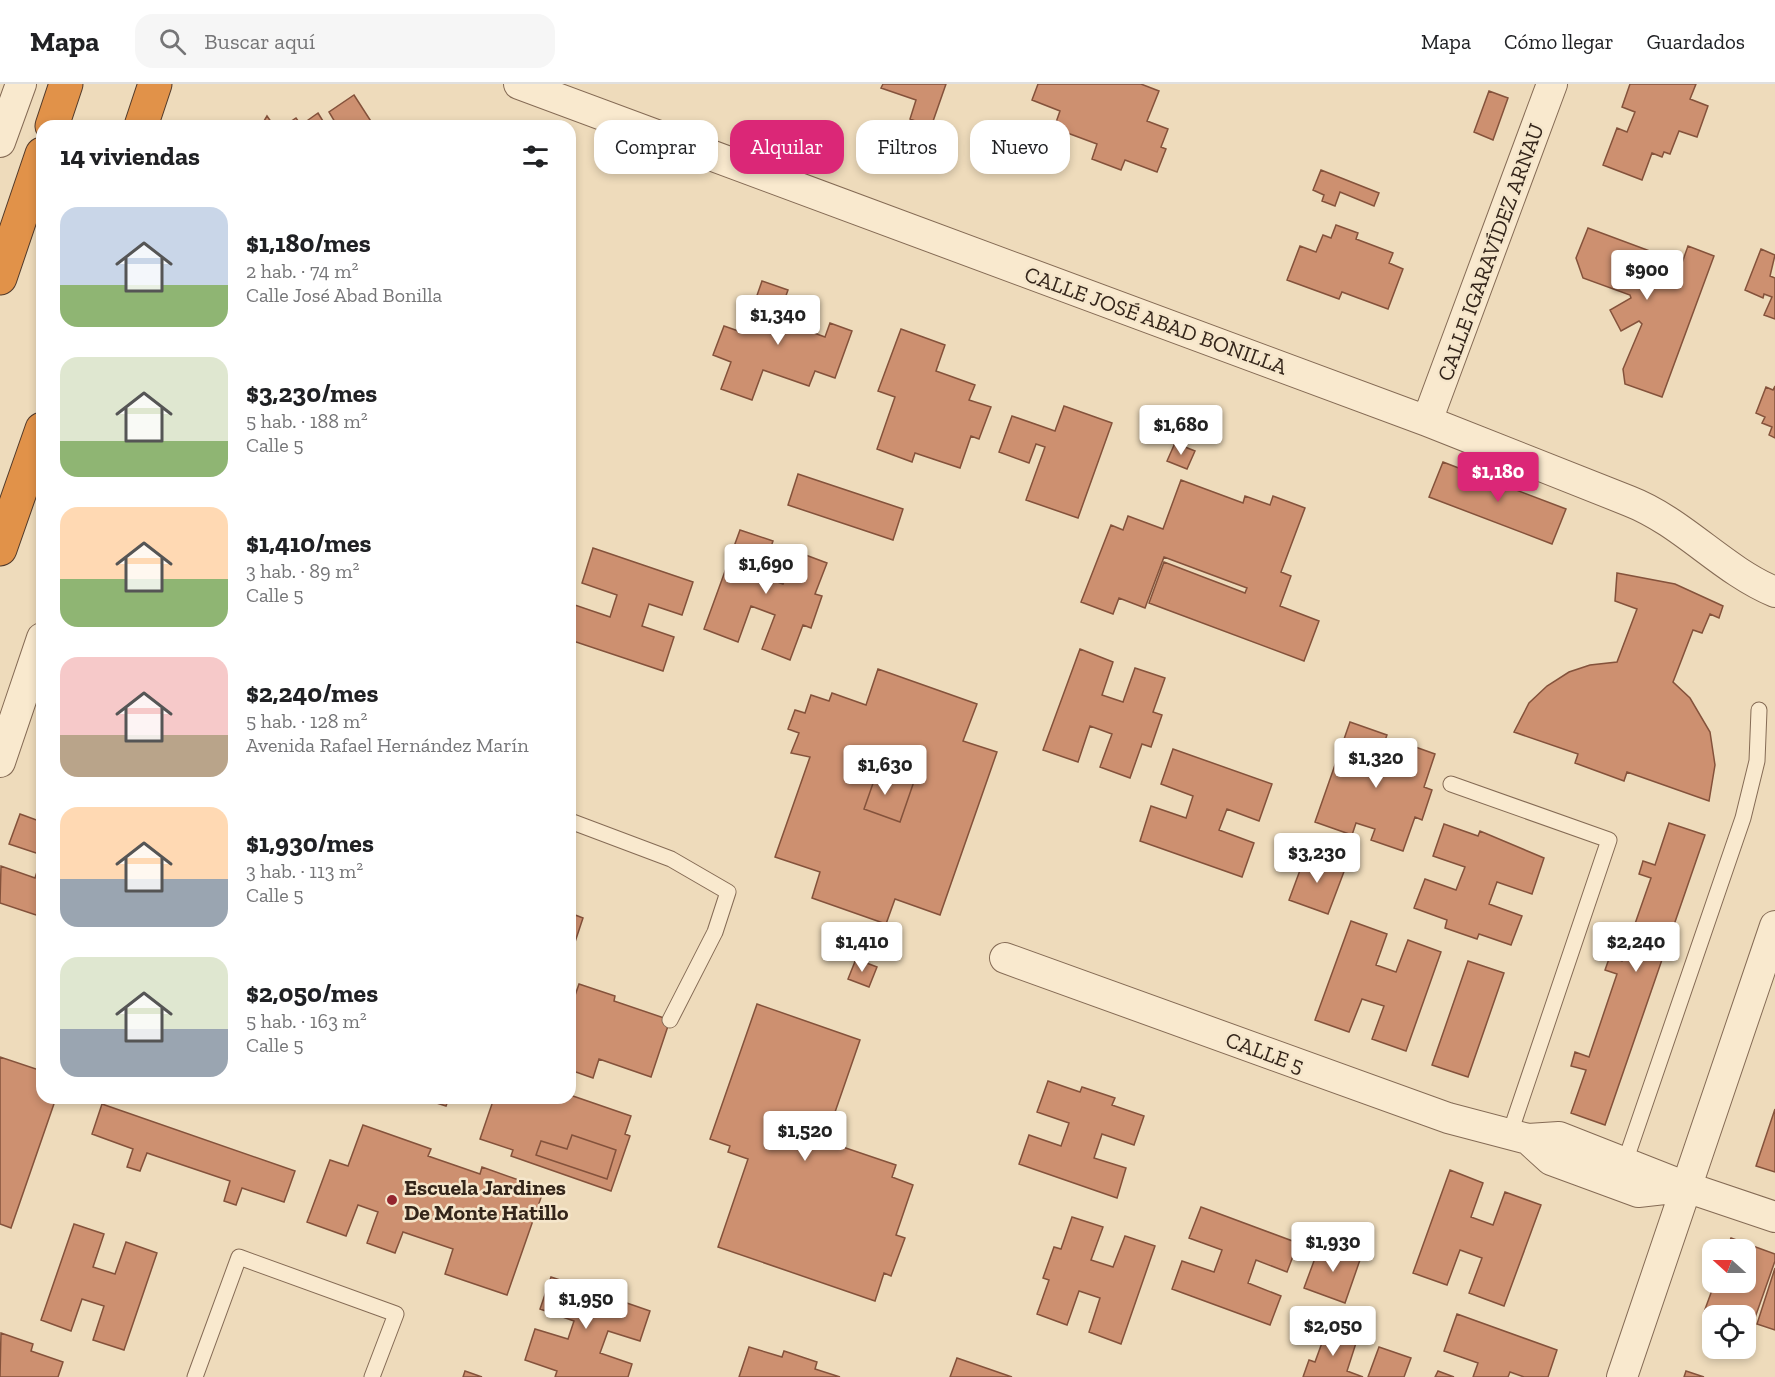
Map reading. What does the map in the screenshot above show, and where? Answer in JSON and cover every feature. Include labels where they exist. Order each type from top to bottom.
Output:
[{"type":"highway","points":[[54,120],[66,84]]},
{"type":"highway","points":[[143,120],[155,84]]},
{"type":"highway","points":[[0,278],[36,172]]},
{"type":"highway","points":[[0,549],[36,446]]},
{"type":"street","points":[[0,142],[21,84]]},
{"type":"street","name":"CALLE JOSÉ ABAD BONILLA","points":[[519,84],[1427,421],[1652,510],[1751,582],[1775,592]]},
{"type":"street","name":"CALLE IGARAVÍDEZ ARNAU","points":[[1427,421],[1552,84]]},
{"type":"street","points":[[0,762],[36,656]]},
{"type":"street","points":[[1622,1377],[1775,926]]},
{"type":"street","name":"CALLE 5","points":[[1005,958],[1448,1118],[1519,1136],[1559,1137],[1686,1187],[1775,1217]]},
{"type":"street","name":"CALLE 5","points":[[1519,1136],[1551,1160],[1638,1192],[1686,1187]]},
{"type":"lane","points":[[1625,1162],[1743,818],[1757,761],[1758,710]]},
{"type":"lane","points":[[1451,784],[1609,840],[1519,1136]]},
{"type":"lane","points":[[576,823],[671,859],[728,892],[715,932],[670,1020]]},
{"type":"lane","points":[[195,1377],[239,1257],[396,1314],[372,1377]]},
{"type":"building","points":[[883,84],[946,84],[933,120],[910,119],[916,100],[881,88]]},
{"type":"building","points":[[1038,84],[1141,84],[1159,91],[1147,121],[1168,129],[1161,147],[1166,149],[1157,172],[1125,160],[1121,170],[1092,159],[1097,144],[1070,134],[1070,120],[1057,120],[1060,111],[1032,100]]},
{"type":"building","points":[[1630,84],[1696,84],[1690,99],[1708,106],[1697,137],[1679,131],[1670,154],[1664,152],[1662,157],[1652,153],[1642,180],[1603,165],[1617,128],[1627,132],[1635,112],[1622,107]]},
{"type":"building","points":[[1489,91],[1508,98],[1493,140],[1474,132]]},
{"type":"building","points":[[354,95],[370,120],[334,120],[329,112]]},
{"type":"building","points":[[318,113],[322,120],[308,120]]},
{"type":"building","points":[[1321,170],[1379,193],[1374,206],[1340,192],[1335,206],[1322,201],[1324,195],[1313,190]]},
{"type":"building","points":[[1336,225],[1358,233],[1356,239],[1393,253],[1389,263],[1403,269],[1388,309],[1342,292],[1339,299],[1287,280],[1300,246],[1316,252],[1323,235],[1331,238]]},
{"type":"building","points":[[1588,228],[1682,263],[1688,246],[1714,256],[1662,397],[1625,384],[1623,369],[1642,324],[1639,321],[1621,331],[1610,310],[1631,298],[1630,295],[1583,278],[1576,258]]},
{"type":"building","points":[[1761,249],[1775,255],[1770,276],[1775,278],[1775,319],[1764,315],[1772,297],[1764,294],[1763,298],[1745,290]]},
{"type":"building","points":[[762,281],[788,290],[782,307],[818,320],[814,333],[825,337],[830,323],[852,331],[835,378],[815,371],[809,386],[763,370],[752,400],[721,389],[731,362],[713,355],[724,326],[744,333]]},
{"type":"building","points":[[901,329],[945,345],[936,371],[975,385],[969,400],[991,407],[979,439],[971,436],[960,468],[915,453],[912,462],[877,449],[895,397],[878,391]]},
{"type":"building","points":[[1775,386],[1775,438],[1769,435],[1772,427],[1762,423],[1765,417],[1756,413],[1766,387],[1773,390]]},
{"type":"building","points":[[1064,406],[1112,423],[1078,518],[1026,500],[1045,447],[1036,444],[1029,463],[999,452],[1012,416],[1055,431]]},
{"type":"building","points":[[1175,443],[1195,451],[1187,469],[1167,461]]},
{"type":"building","points":[[1443,462],[1566,509],[1552,544],[1429,497]]},
{"type":"building","points":[[798,474],[903,509],[893,540],[788,505]]},
{"type":"building","points":[[1181,480],[1243,503],[1245,496],[1270,505],[1273,496],[1305,508],[1281,572],[1291,576],[1280,606],[1319,621],[1304,661],[1149,603],[1164,562],[1245,593],[1247,588],[1164,557],[1145,608],[1119,598],[1113,614],[1081,602],[1111,525],[1123,530],[1128,516],[1163,529]]},
{"type":"building","points":[[740,530],[773,541],[761,576],[783,584],[795,551],[827,563],[815,594],[822,596],[811,628],[803,625],[790,660],[762,649],[775,615],[751,606],[738,642],[704,629]]},
{"type":"building","points":[[593,548],[693,582],[682,615],[649,604],[642,626],[674,637],[663,671],[576,642],[576,605],[610,617],[617,595],[582,583]]},
{"type":"building","points":[[1617,573],[1675,584],[1723,606],[1719,618],[1710,614],[1702,633],[1693,630],[1673,682],[1690,698],[1710,732],[1715,765],[1709,801],[1627,772],[1624,781],[1575,763],[1578,754],[1514,732],[1529,703],[1547,686],[1569,672],[1590,665],[1617,662],[1637,609],[1615,601]]},
{"type":"building","points":[[1080,649],[1113,662],[1102,695],[1123,702],[1135,668],[1165,678],[1153,712],[1162,715],[1151,747],[1142,744],[1130,778],[1100,767],[1112,734],[1090,726],[1078,762],[1043,750]]},
{"type":"building","points":[[878,669],[977,704],[963,741],[997,752],[940,915],[895,899],[886,924],[812,898],[820,872],[775,857],[810,757],[791,753],[799,733],[788,729],[795,710],[805,713],[811,695],[829,701],[832,693],[866,705]],"holes":[[[883,755],[919,767],[900,822],[864,809]]]},
{"type":"building","points":[[1350,722],[1387,735],[1374,769],[1396,776],[1407,744],[1435,754],[1424,787],[1432,790],[1422,820],[1415,817],[1403,851],[1371,840],[1375,829],[1356,823],[1352,835],[1315,822]]},
{"type":"building","points":[[1173,749],[1272,784],[1259,821],[1227,809],[1219,830],[1254,843],[1242,877],[1140,841],[1151,806],[1186,818],[1193,796],[1161,784]]},
{"type":"building","points":[[883,755],[919,767],[900,822],[864,809]]},
{"type":"building","points":[[20,814],[36,820],[36,853],[9,844]]},
{"type":"building","points":[[1669,823],[1705,835],[1605,1125],[1571,1113],[1586,1070],[1571,1066],[1575,1052],[1589,1057],[1617,974],[1605,970],[1610,956],[1622,961],[1651,878],[1639,874],[1643,861],[1655,865]]},
{"type":"building","points":[[1444,824],[1478,836],[1480,831],[1544,858],[1532,894],[1497,882],[1489,904],[1522,916],[1511,945],[1479,934],[1477,939],[1445,928],[1447,920],[1414,908],[1425,879],[1456,890],[1465,867],[1433,856]]},
{"type":"building","points":[[1306,854],[1345,869],[1328,914],[1289,900]]},
{"type":"building","points":[[1,866],[35,878],[36,875],[36,915],[0,903]]},
{"type":"building","points":[[576,915],[583,918],[576,939]]},
{"type":"building","points":[[1351,921],[1387,934],[1376,965],[1396,972],[1408,940],[1441,952],[1406,1051],[1372,1039],[1384,1006],[1362,999],[1349,1032],[1315,1020]]},
{"type":"building","points":[[856,959],[877,967],[869,987],[848,979]]},
{"type":"building","points":[[1468,961],[1504,973],[1468,1077],[1432,1065]]},
{"type":"building","points":[[579,984],[615,996],[614,1001],[670,1020],[651,1077],[599,1059],[593,1078],[576,1072],[576,993]]},
{"type":"building","points":[[757,1004],[860,1040],[825,1141],[896,1165],[892,1177],[913,1185],[896,1235],[905,1238],[891,1276],[884,1273],[875,1301],[718,1247],[748,1159],[728,1152],[730,1146],[710,1139]]},
{"type":"building","points":[[0,1057],[36,1069],[36,1104],[54,1104],[11,1228],[0,1224]]},
{"type":"building","points":[[1048,1081],[1080,1092],[1082,1087],[1115,1098],[1112,1105],[1144,1116],[1134,1145],[1102,1134],[1094,1158],[1126,1168],[1117,1198],[1019,1164],[1029,1135],[1061,1146],[1069,1123],[1037,1112]]},
{"type":"building","points":[[576,1097],[631,1116],[625,1134],[630,1136],[611,1191],[511,1156],[513,1150],[480,1139],[492,1104],[576,1104]],"holes":[[[572,1135],[616,1150],[607,1179],[536,1155],[541,1141],[567,1149]]]},
{"type":"building","points":[[102,1104],[295,1171],[284,1202],[242,1188],[236,1205],[224,1201],[230,1181],[147,1153],[140,1171],[127,1167],[133,1149],[92,1134]]},
{"type":"building","points":[[1775,1109],[1775,1172],[1756,1166]]},
{"type":"building","points":[[363,1125],[431,1149],[428,1156],[480,1174],[482,1167],[544,1189],[507,1295],[445,1274],[453,1249],[403,1232],[395,1253],[367,1243],[378,1212],[358,1205],[346,1236],[307,1222],[330,1160],[348,1166]]},
{"type":"building","points":[[572,1135],[616,1150],[607,1179],[536,1155],[541,1141],[567,1149]]},
{"type":"building","points":[[1450,1170],[1483,1183],[1471,1217],[1493,1225],[1505,1192],[1541,1205],[1504,1306],[1469,1293],[1482,1258],[1460,1250],[1447,1285],[1413,1273]]},
{"type":"building","points":[[1201,1207],[1298,1243],[1287,1272],[1256,1260],[1248,1283],[1281,1296],[1270,1325],[1172,1289],[1182,1261],[1214,1272],[1222,1250],[1189,1238]]},
{"type":"building","points":[[1072,1217],[1103,1227],[1091,1260],[1113,1267],[1125,1236],[1155,1246],[1121,1344],[1089,1332],[1100,1298],[1079,1291],[1067,1325],[1037,1314],[1049,1280],[1043,1278],[1054,1247],[1061,1249]]},
{"type":"building","points":[[74,1224],[104,1234],[93,1267],[115,1274],[126,1242],[157,1253],[124,1350],[93,1340],[104,1306],[82,1299],[71,1331],[41,1320]]},
{"type":"building","points":[[1321,1242],[1361,1257],[1345,1303],[1304,1288]]},
{"type":"building","points":[[1756,1247],[1775,1254],[1775,1261],[1756,1315],[1756,1305],[1707,1305],[1711,1293],[1756,1293]]},
{"type":"building","points":[[1775,1268],[1775,1330],[1757,1324]]},
{"type":"building","points":[[551,1277],[584,1288],[587,1280],[624,1292],[621,1301],[650,1311],[640,1341],[608,1331],[600,1353],[632,1364],[628,1377],[555,1377],[557,1371],[525,1360],[535,1329],[568,1339],[574,1321],[540,1309]]},
{"type":"building","points":[[1457,1314],[1557,1350],[1548,1377],[1524,1377],[1510,1372],[1508,1377],[1473,1377],[1478,1363],[1444,1351]]},
{"type":"building","points":[[1327,1329],[1357,1340],[1347,1371],[1363,1377],[1303,1377],[1309,1360],[1315,1362]]},
{"type":"building","points":[[1,1333],[33,1344],[31,1351],[63,1362],[58,1377],[0,1377]]},
{"type":"building","points":[[749,1347],[782,1357],[784,1351],[817,1362],[815,1369],[840,1377],[739,1377]]},
{"type":"building","points":[[1379,1347],[1411,1358],[1404,1377],[1368,1377]]},
{"type":"building","points":[[957,1358],[1012,1377],[950,1377]]},
{"type":"building","points":[[465,1371],[482,1377],[463,1377]]},
{"type":"building","points":[[1438,1371],[1454,1377],[1435,1377]]},
{"type":"building","points":[[1686,1371],[1704,1377],[1684,1377]]},
{"type":"place","name":"Escuela Jardines De Monte Hatillo","points":[[392,1200]]}]
